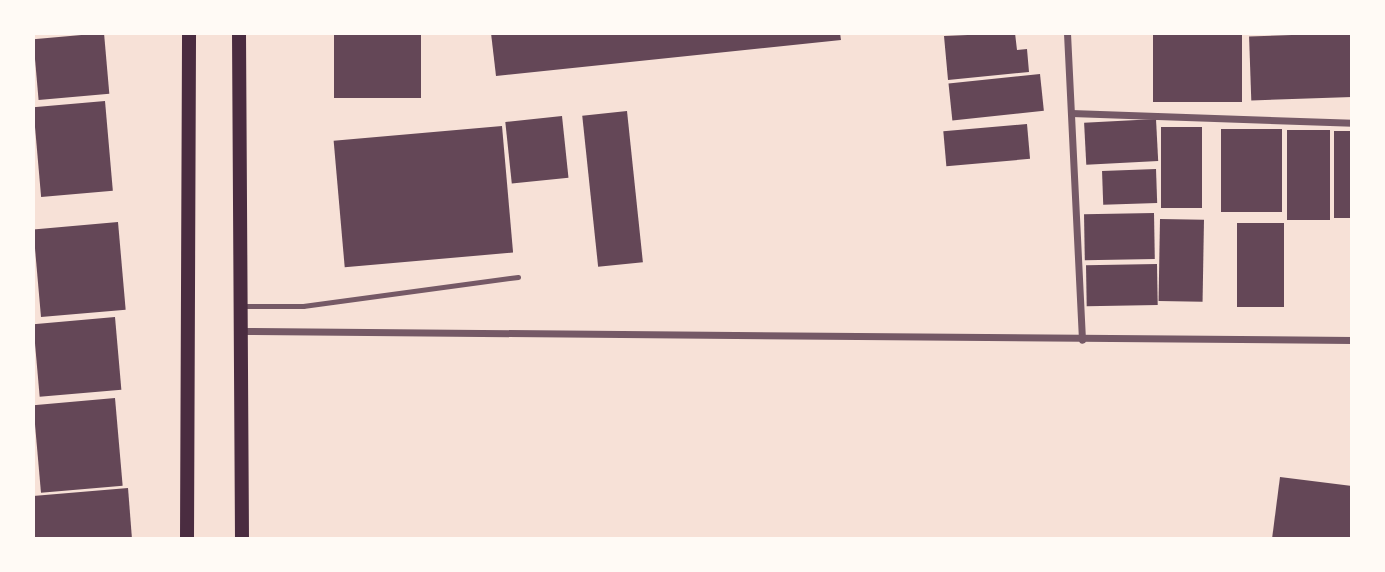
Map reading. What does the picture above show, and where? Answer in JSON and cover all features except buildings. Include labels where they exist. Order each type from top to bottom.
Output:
[{"type":"main road","points":[[187,539],[188,33]]},
{"type":"main road","points":[[239,33],[243,306],[242,539]]},
{"type":"street","points":[[1068,33],[1082,340]]},
{"type":"street","points":[[1071,113],[1352,123]]},
{"type":"street","points":[[243,331],[1082,340],[1352,340]]},
{"type":"lane","points":[[243,306],[303,306],[518,277]]}]
